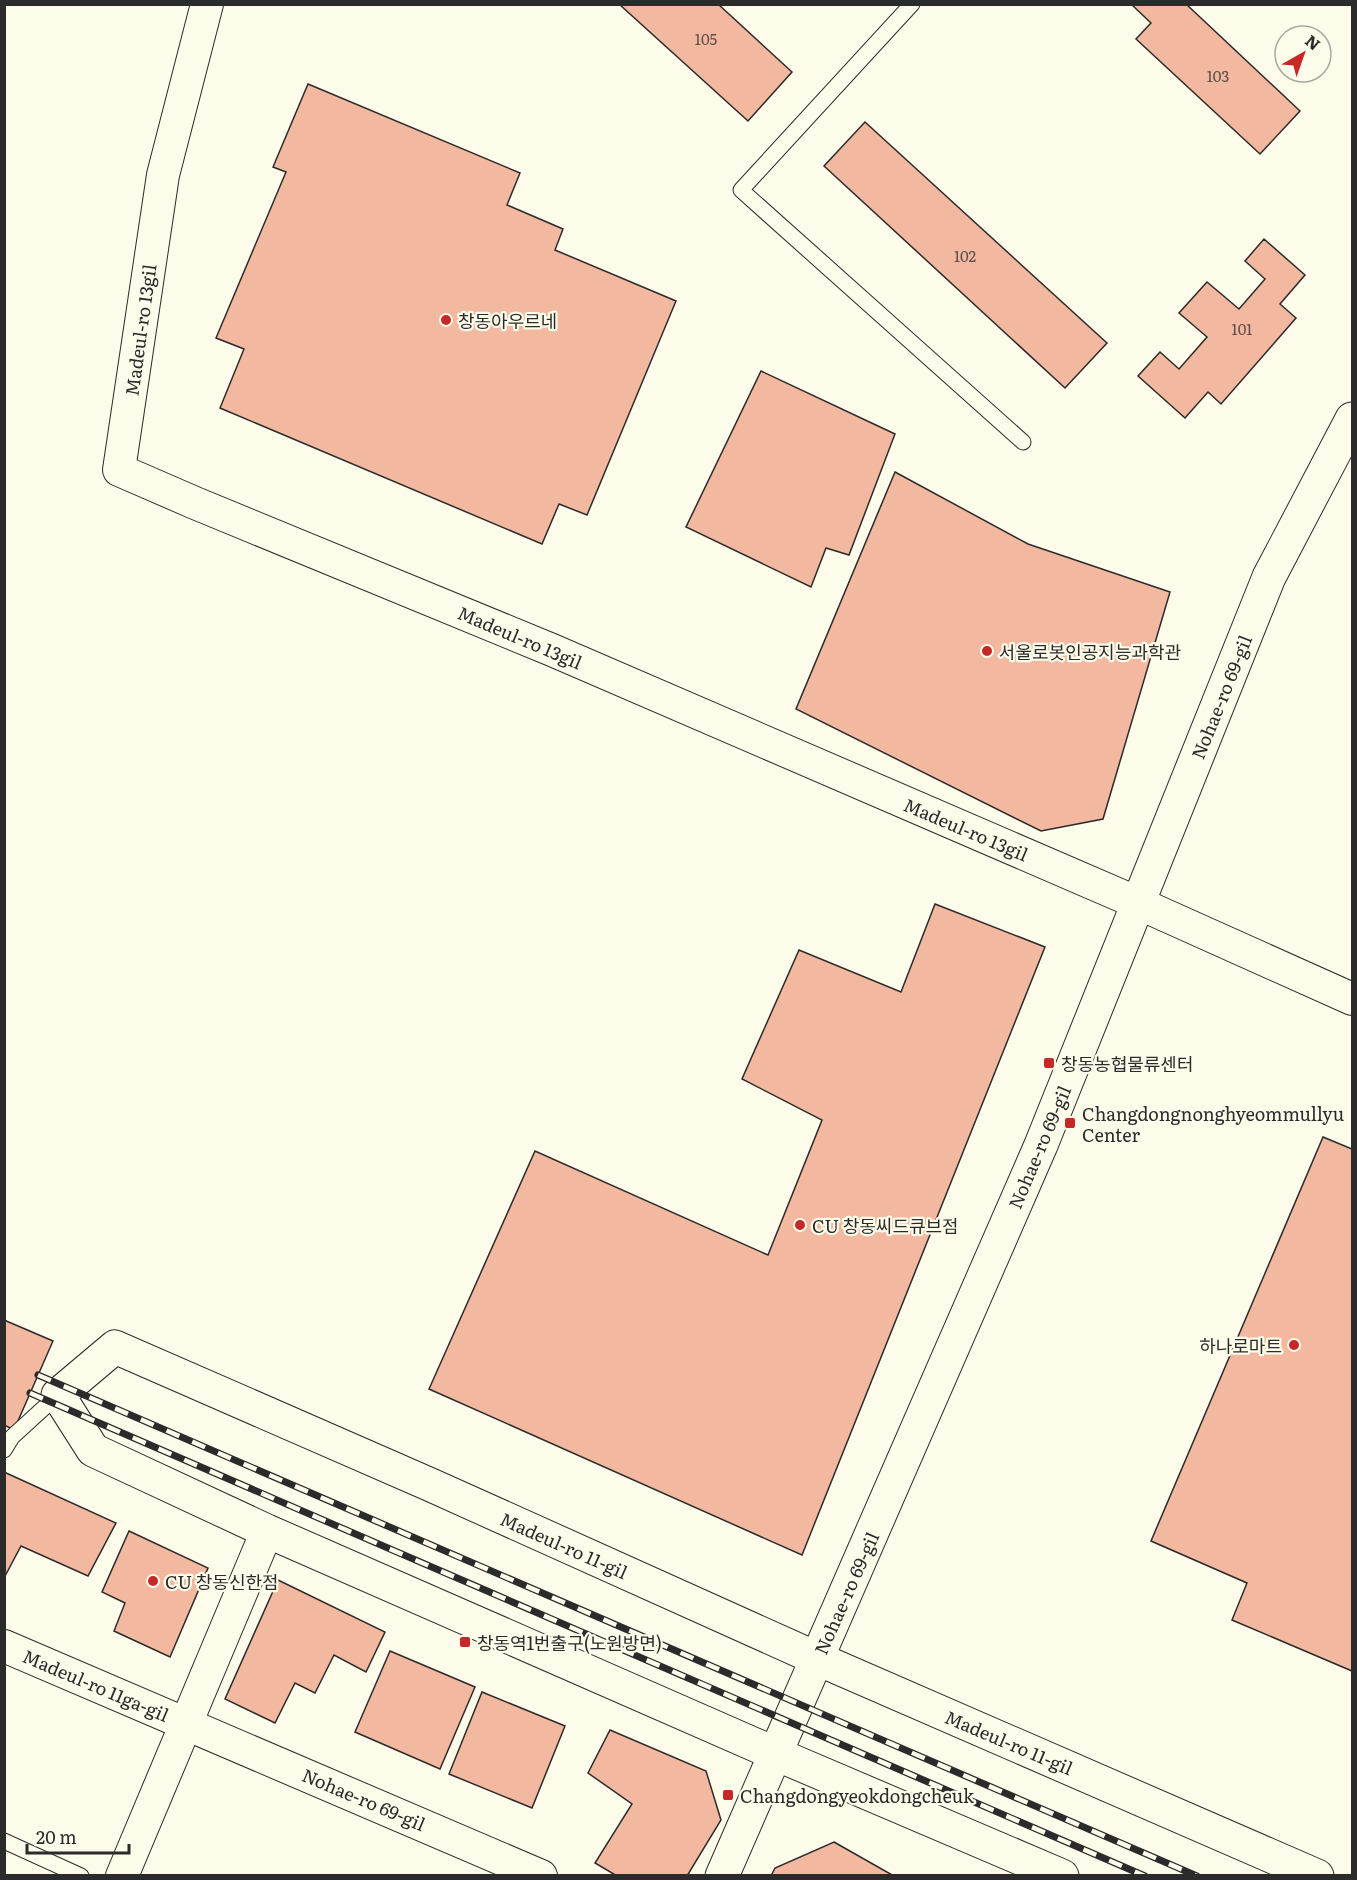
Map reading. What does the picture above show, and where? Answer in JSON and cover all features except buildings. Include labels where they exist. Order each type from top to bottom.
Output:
[{"type":"main road","name":"Nohae-ro 69-gil","points":[[722,1875],[1041,1145],[1269,577],[1353,419]]},
{"type":"main road","name":"Madeul-ro 11-gil","points":[[58,1395],[115,1347],[818,1659],[1317,1875]]},
{"type":"main road","points":[[58,1395],[93,1450],[267,1531],[776,1754],[1062,1875]]},
{"type":"street","name":"Madeul-ro 13gil","points":[[207,4],[163,175],[119,470],[552,650],[1138,903],[1353,999]]},
{"type":"street","points":[[122,1875],[267,1531]]},
{"type":"street","name":"Madeul-ro 11ga-gil","points":[[4,1646],[187,1724]]},
{"type":"street","name":"Nohae-ro 69-gil","points":[[187,1724],[541,1875]]},
{"type":"lane","points":[[912,4],[741,190],[1023,442]]},
{"type":"lane","points":[[4,1450],[12,1437],[58,1395]]},
{"type":"lane","points":[[4,1841],[81,1875]]},
{"type":"railway","points":[[38,1375],[1197,1876]]},
{"type":"railway","points":[[30,1393],[1145,1876]]},
{"type":"place","name":"창동아우르네","points":[[446,320]]},
{"type":"place","name":"서울로봇인공지능과학관","points":[[987,651]]},
{"type":"place","name":"창동농협물류센터","points":[[1049,1063]]},
{"type":"place","name":"Changdongnonghyeommullyu Center","points":[[1070,1123]]},
{"type":"place","name":"CU 창동씨드큐브점","points":[[800,1225]]},
{"type":"place","name":"하나로마트","points":[[1294,1345]]},
{"type":"place","name":"CU 창동신한점","points":[[153,1581]]},
{"type":"place","name":"창동역1번출구(노원방면)","points":[[465,1642]]},
{"type":"place","name":"Changdongyeokdongcheuk","points":[[728,1795]]}]
